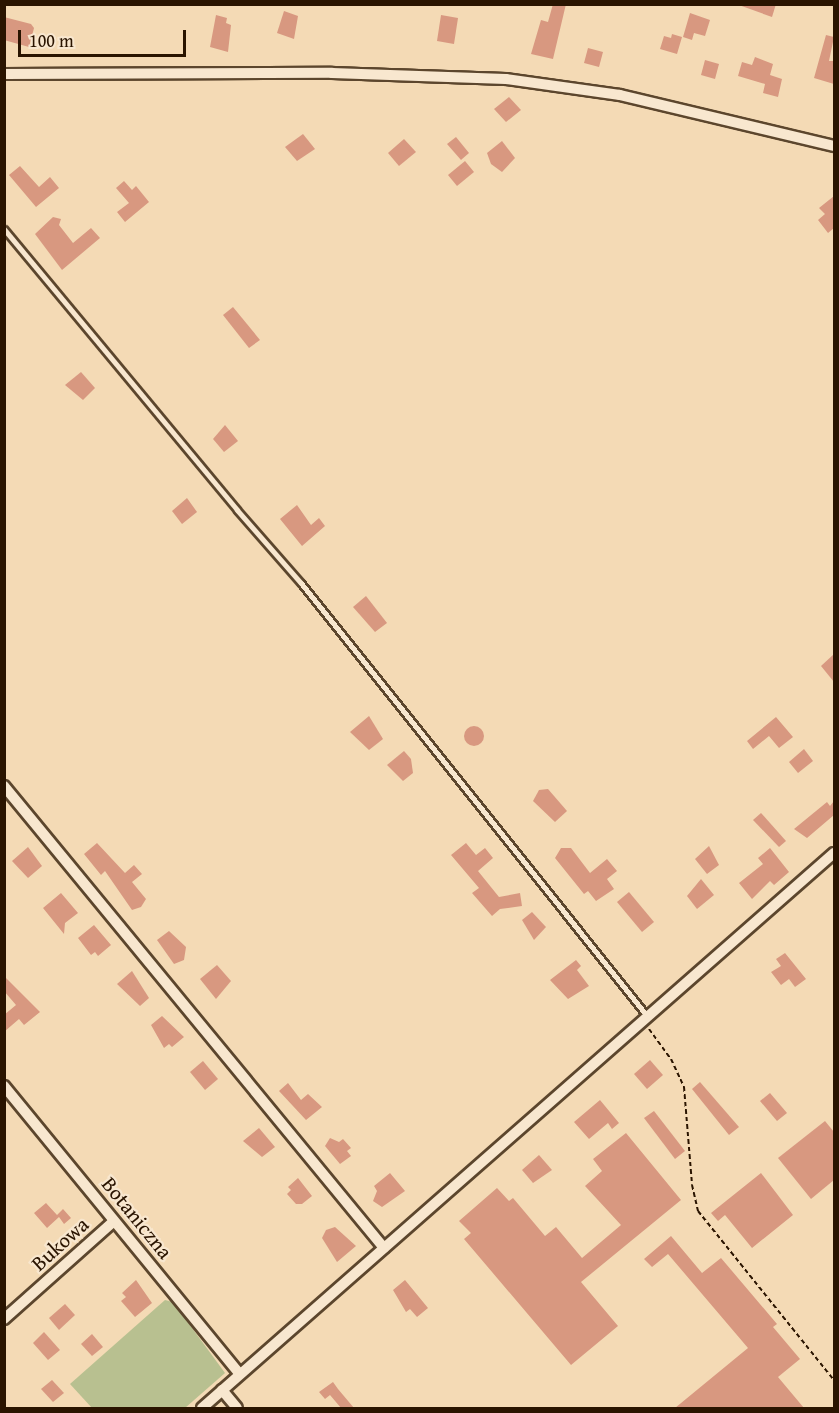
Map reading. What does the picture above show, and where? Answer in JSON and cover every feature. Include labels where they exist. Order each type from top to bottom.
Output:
[{"type":"street","points":[[4,74],[320,73],[506,79],[620,95],[834,146]]},
{"type":"street","points":[[4,786],[384,1248]]},
{"type":"street","points":[[202,1408],[834,853]]},
{"type":"street","name":"Botaniczna","points":[[4,1086],[240,1374]]},
{"type":"street","name":"Bukowa","points":[[4,1319],[114,1221]]},
{"type":"street","points":[[222,1390],[237,1408]]},
{"type":"lane","points":[[4,229],[237,510],[301,583],[646,1020]]},
{"type":"path","points":[[646,1020],[671,1059],[684,1087],[691,1129],[692,1185],[698,1211],[834,1380]]},
{"type":"green space","points":[[165,1300],[173,1302],[225,1373],[185,1408],[92,1408],[70,1384]]},
{"type":"building","points":[[553,4],[566,4],[553,59],[531,54],[541,20],[548,22]]},
{"type":"building","points":[[736,4],[776,4],[772,17]]},
{"type":"building","points":[[284,11],[298,16],[294,39],[277,33]]},
{"type":"building","points":[[690,13],[710,20],[705,36],[694,33],[692,40],[683,37]]},
{"type":"building","points":[[216,15],[227,18],[226,23],[231,25],[228,52],[210,47]]},
{"type":"building","points":[[441,15],[458,18],[454,44],[437,41]]},
{"type":"building","points":[[4,17],[31,24],[34,28],[29,47],[4,40]]},
{"type":"building","points":[[672,34],[682,37],[677,54],[660,49],[664,36],[671,38]]},
{"type":"building","points":[[826,35],[834,37],[829,61],[834,61],[834,84],[814,78]]},
{"type":"building","points":[[588,48],[603,52],[599,67],[584,63]]},
{"type":"building","points":[[755,57],[773,64],[770,75],[782,79],[778,97],[763,93],[765,84],[738,76],[742,62],[752,65]]},
{"type":"building","points":[[705,60],[719,64],[715,79],[701,75]]},
{"type":"building","points":[[509,97],[521,110],[506,122],[494,109]]},
{"type":"building","points":[[303,134],[315,149],[297,161],[285,147]]},
{"type":"building","points":[[456,137],[469,153],[461,160],[447,144]]},
{"type":"building","points":[[404,139],[416,152],[399,166],[388,153]]},
{"type":"building","points":[[502,141],[515,158],[502,172],[491,164],[487,153]]},
{"type":"building","points":[[465,161],[474,172],[457,186],[448,175]]},
{"type":"building","points":[[20,166],[39,187],[50,177],[59,188],[36,207],[9,175]]},
{"type":"building","points":[[124,181],[132,190],[136,186],[149,202],[125,222],[117,212],[129,203],[116,188]]},
{"type":"building","points":[[834,196],[834,228],[828,233],[818,220],[825,214],[819,208]]},
{"type":"building","points":[[53,217],[61,219],[59,225],[73,243],[91,228],[100,238],[62,270],[35,234]]},
{"type":"building","points":[[233,307],[260,340],[249,348],[223,315]]},
{"type":"building","points":[[81,372],[95,388],[83,400],[65,385]]},
{"type":"building","points":[[225,425],[238,441],[224,452],[213,439]]},
{"type":"building","points":[[187,498],[197,512],[182,524],[172,511]]},
{"type":"building","points":[[297,505],[311,525],[319,518],[325,526],[302,546],[280,519]]},
{"type":"building","points":[[366,596],[387,623],[375,632],[353,607]]},
{"type":"building","points":[[834,654],[834,682],[821,666]]},
{"type":"building","points":[[369,716],[383,739],[369,750],[350,732]]},
{"type":"building","points":[[776,717],[793,737],[779,748],[769,736],[753,749],[747,741]]},
{"type":"building","points":[[474,726],[481,729],[484,736],[481,743],[474,746],[467,743],[464,736],[467,729]]},
{"type":"building","points":[[804,749],[813,761],[798,773],[789,762]]},
{"type":"building","points":[[404,751],[411,759],[413,773],[403,781],[387,765]]},
{"type":"building","points":[[548,789],[567,811],[555,822],[533,801],[539,790]]},
{"type":"building","points":[[834,801],[834,815],[807,838],[794,829],[827,802],[830,806]]},
{"type":"building","points":[[761,813],[786,841],[779,847],[753,820]]},
{"type":"building","points":[[97,843],[125,873],[134,865],[142,874],[132,882],[146,899],[141,907],[132,910],[105,871],[101,875],[84,854]]},
{"type":"building","points":[[466,843],[476,855],[485,848],[493,858],[478,871],[499,897],[520,893],[522,906],[500,909],[492,916],[472,893],[479,888],[451,855]]},
{"type":"building","points":[[709,846],[719,865],[707,874],[695,859]]},
{"type":"building","points":[[28,847],[42,866],[28,878],[12,861]]},
{"type":"building","points":[[561,848],[571,848],[590,873],[607,859],[617,871],[607,879],[614,889],[596,901],[588,891],[584,894],[555,858]]},
{"type":"building","points":[[770,848],[789,872],[774,885],[770,881],[752,899],[739,883],[763,864],[758,858]]},
{"type":"building","points":[[701,879],[714,895],[697,909],[687,896]]},
{"type":"building","points":[[629,892],[654,922],[642,932],[617,902]]},
{"type":"building","points":[[61,893],[78,913],[65,923],[64,934],[43,908]]},
{"type":"building","points":[[532,912],[546,927],[534,940],[522,920]]},
{"type":"building","points":[[94,925],[111,945],[98,956],[95,952],[91,955],[78,938]]},
{"type":"building","points":[[169,931],[186,947],[184,960],[174,964],[157,940]]},
{"type":"building","points":[[785,953],[806,979],[795,987],[789,979],[781,985],[771,972],[781,966],[776,959]]},
{"type":"building","points":[[576,960],[581,966],[577,970],[589,986],[568,999],[550,980]]},
{"type":"building","points":[[217,965],[231,981],[216,999],[200,979]]},
{"type":"building","points":[[132,971],[149,998],[140,1006],[117,984]]},
{"type":"building","points":[[4,976],[40,1012],[24,1025],[19,1019],[4,1032],[4,1015],[16,1005],[4,991]]},
{"type":"building","points":[[162,1016],[184,1037],[172,1047],[169,1044],[164,1048],[151,1025]]},
{"type":"building","points":[[650,1060],[663,1075],[647,1089],[634,1074]]},
{"type":"building","points":[[203,1061],[218,1079],[205,1090],[190,1072]]},
{"type":"building","points":[[700,1082],[739,1127],[729,1135],[692,1089]]},
{"type":"building","points":[[288,1083],[301,1100],[308,1094],[322,1107],[306,1120],[279,1091]]},
{"type":"building","points":[[770,1093],[787,1113],[777,1121],[760,1101]]},
{"type":"building","points":[[600,1100],[619,1123],[612,1129],[608,1123],[589,1139],[574,1122]]},
{"type":"building","points":[[654,1111],[685,1151],[675,1159],[644,1118]]},
{"type":"building","points":[[825,1121],[834,1132],[834,1180],[811,1199],[778,1158]]},
{"type":"building","points":[[259,1128],[275,1147],[262,1157],[243,1141]]},
{"type":"building","points":[[626,1133],[681,1200],[581,1282],[618,1326],[571,1365],[464,1239],[471,1233],[459,1221],[497,1188],[509,1201],[513,1198],[545,1236],[556,1227],[582,1258],[621,1225],[585,1186],[602,1171],[593,1159]]},
{"type":"building","points":[[330,1138],[339,1142],[343,1139],[351,1148],[347,1151],[351,1156],[340,1164],[325,1146]]},
{"type":"building","points":[[539,1155],[552,1170],[533,1183],[522,1170]]},
{"type":"building","points":[[390,1173],[405,1191],[382,1207],[373,1201],[377,1191],[374,1186]]},
{"type":"building","points":[[761,1173],[793,1215],[752,1248],[725,1215],[718,1221],[711,1213]]},
{"type":"building","points":[[298,1178],[312,1196],[302,1204],[296,1204],[287,1194],[291,1190],[288,1187]]},
{"type":"building","points":[[46,1203],[57,1215],[63,1209],[71,1218],[64,1224],[59,1217],[47,1228],[34,1213]]},
{"type":"building","points":[[335,1227],[356,1246],[337,1262],[322,1238],[326,1230]]},
{"type":"building","points":[[671,1236],[702,1273],[721,1258],[777,1324],[773,1327],[800,1359],[778,1377],[804,1408],[675,1408],[748,1348],[668,1254],[652,1267],[644,1259]]},
{"type":"building","points":[[136,1280],[152,1303],[135,1317],[121,1301],[126,1297],[122,1293]]},
{"type":"building","points":[[405,1280],[428,1308],[417,1317],[410,1309],[406,1312],[393,1290]]},
{"type":"building","points":[[65,1304],[75,1315],[59,1330],[49,1318]]},
{"type":"building","points":[[44,1332],[60,1350],[48,1360],[33,1343]]},
{"type":"building","points":[[92,1334],[103,1347],[92,1356],[81,1344]]},
{"type":"building","points":[[52,1380],[64,1393],[53,1402],[41,1389]]},
{"type":"building","points":[[333,1382],[354,1408],[341,1408],[330,1395],[325,1399],[319,1392]]}]
